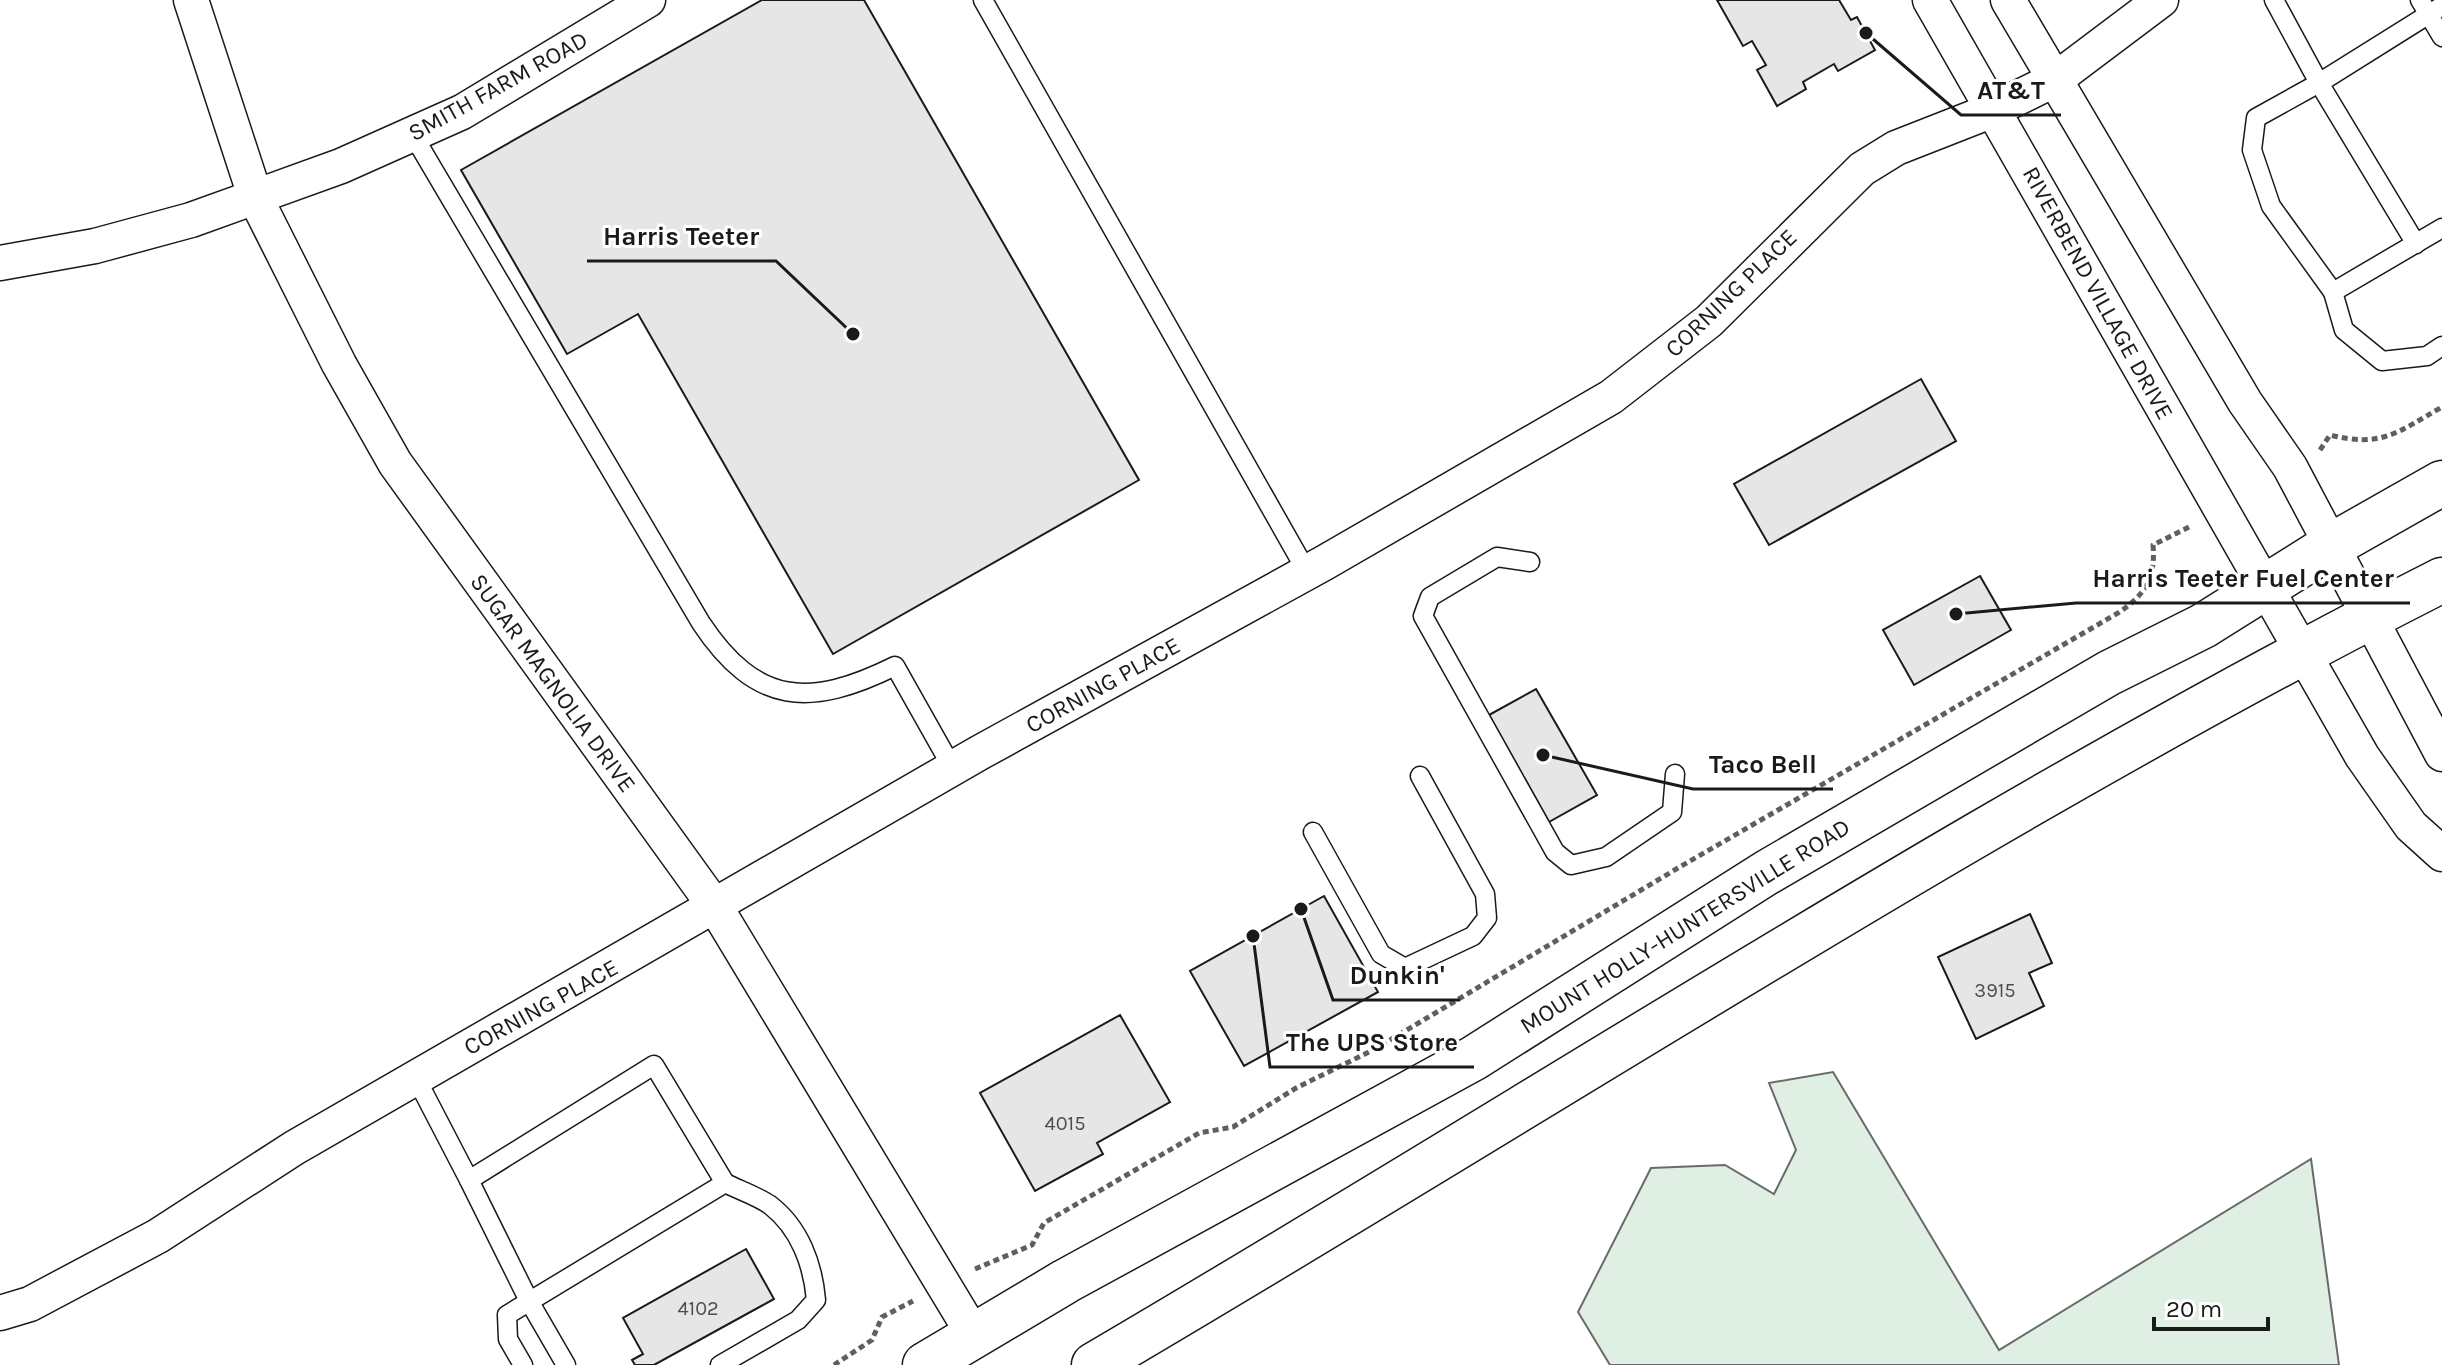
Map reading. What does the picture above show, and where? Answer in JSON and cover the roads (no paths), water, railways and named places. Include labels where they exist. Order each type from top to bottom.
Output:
[{"type":"main road","name":"MOUNT HOLLY-HUNTERSVILLE ROAD","points":[[925,1365],[978,1351],[1066,1281],[1474,1058],[1766,873],[2109,673],[2203,626],[2329,547],[2442,483]]},
{"type":"main road","points":[[1094,1365],[1299,1244],[1749,968],[2301,651],[2442,580]]},
{"type":"street","name":"SUGAR MAGNOLIA DRIVE","points":[[191,0],[256,199],[339,364],[395,463],[716,908],[978,1351]]},
{"type":"street","name":"SMITH FARM ROAD","points":[[0,263],[95,246],[256,199],[462,112],[648,0]]},
{"type":"street","name":"RIVERBEND VILLAGE DRIVE","points":[[1930,0],[2362,756],[2411,826],[2442,854]]},
{"type":"street","points":[[2008,0],[2213,349],[2290,467],[2329,547],[2442,754]]},
{"type":"street","name":"CORNING PLACE","points":[[0,1313],[30,1304],[158,1236],[294,1148],[953,769],[1307,572],[1611,397],[1709,321],[1862,169],[1896,148],[1993,110],[2056,79],[2161,0]]},
{"type":"lane","points":[[983,0],[1307,572]]},
{"type":"lane","points":[[2274,0],[2319,83],[2416,244]]},
{"type":"lane","points":[[2442,37],[2430,7],[2319,83],[2256,118],[2252,150],[2271,206],[2333,292],[2344,330],[2382,361],[2427,356],[2442,346]]},
{"type":"lane","points":[[413,135],[701,623],[731,662],[754,679],[804,695],[851,686],[895,666],[953,769]]},
{"type":"lane","points":[[2333,292],[2442,228]]},
{"type":"lane","points":[[1530,562],[1497,557],[1430,597],[1423,616],[1555,852],[1571,865],[1606,857],[1672,812],[1675,774]]},
{"type":"lane","points":[[1313,832],[1381,954],[1405,968],[1473,936],[1487,918],[1485,894],[1420,776]]},
{"type":"lane","points":[[469,1180],[654,1065],[725,1183],[771,1206],[794,1232],[813,1267],[816,1300],[798,1320],[720,1365]]},
{"type":"lane","points":[[416,1078],[529,1301],[566,1365]]},
{"type":"lane","points":[[523,1365],[508,1339],[507,1315],[725,1183]]},
{"type":"place","name":"AT&T","points":[[1866,33]]},
{"type":"place","name":"Harris Teeter","points":[[853,334]]},
{"type":"place","name":"Harris Teeter Fuel Center","points":[[1956,614]]},
{"type":"place","name":"Taco Bell","points":[[1543,755]]},
{"type":"place","name":"Dunkin'","points":[[1301,909]]},
{"type":"place","name":"The UPS Store","points":[[1253,936]]}]
